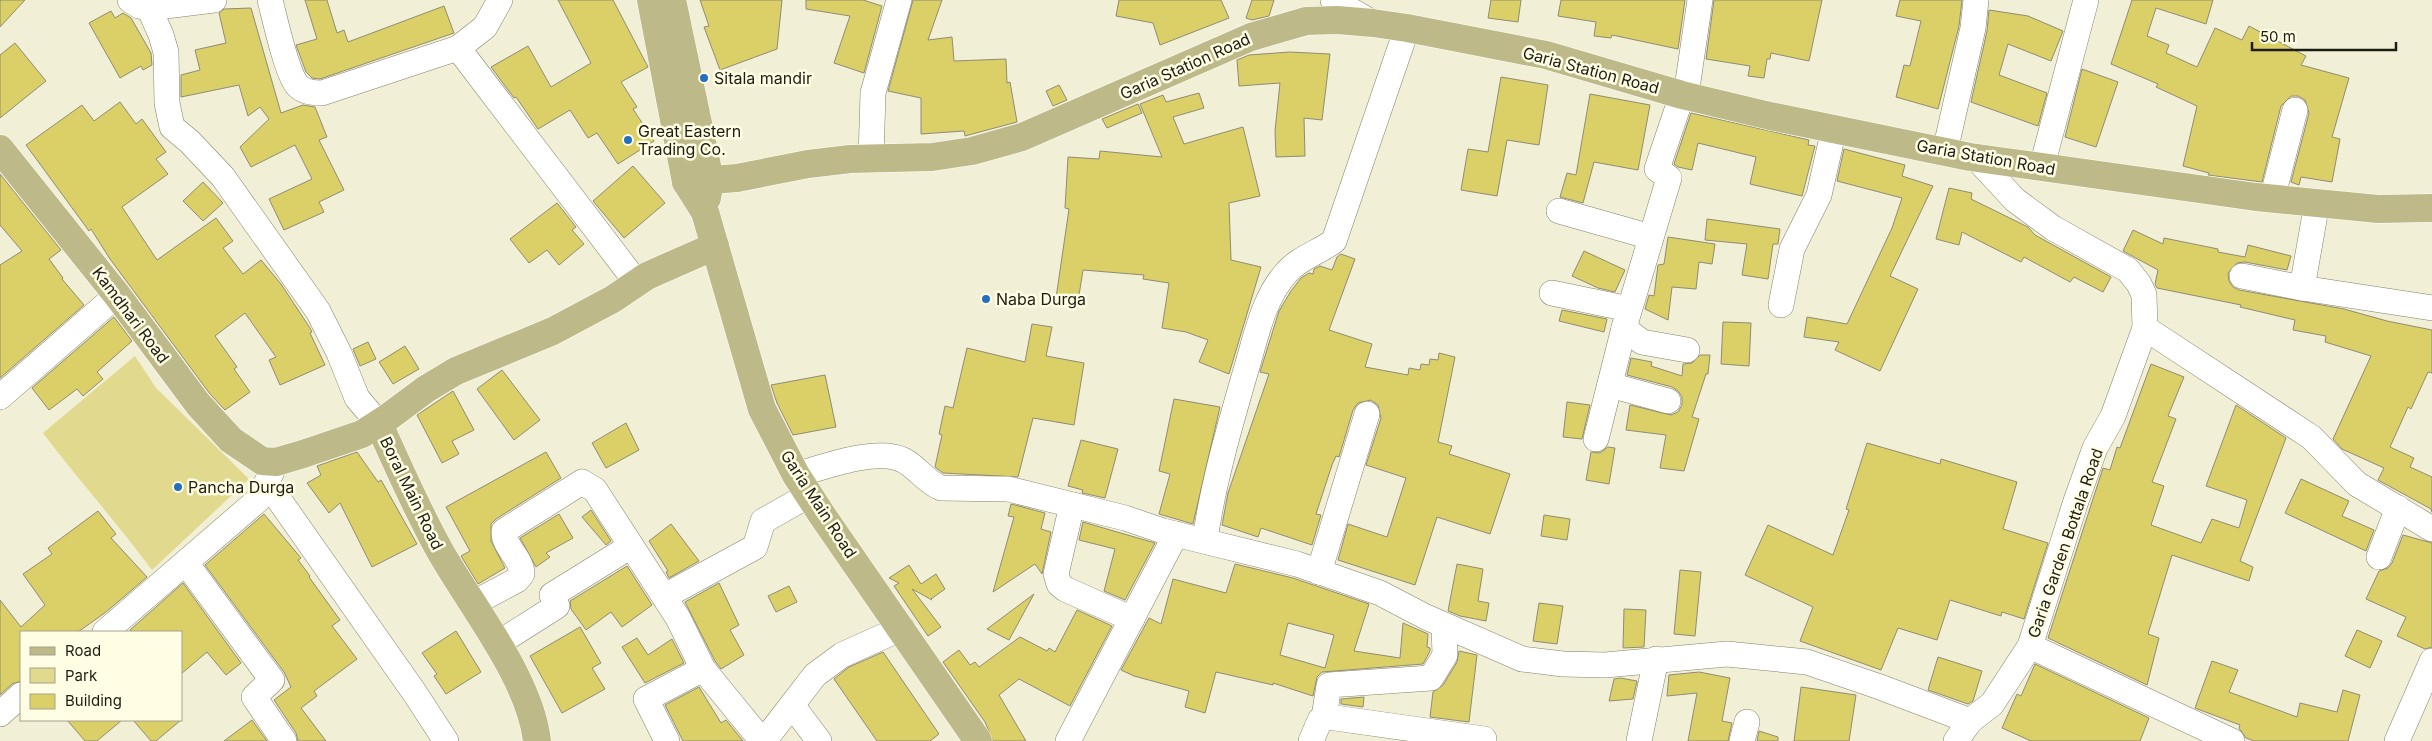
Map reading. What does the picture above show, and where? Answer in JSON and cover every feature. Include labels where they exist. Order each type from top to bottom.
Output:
[{"type":"main road","name":"Garia Main Road","points":[[651,0],[705,212],[762,409],[803,485],[978,741]]},
{"type":"main road","name":"Garia Main Road","points":[[672,0],[698,181]]},
{"type":"main road","name":"Garia Station Road","points":[[698,181],[755,175],[808,164],[932,157],[972,151],[1022,137],[1250,37],[1282,26],[1306,21],[1373,23],[1546,55],[1684,95],[1834,129],[1976,158],[2272,199],[2378,208],[2432,208]]},
{"type":"main road","name":"Kamdhari Road","points":[[0,149],[117,295],[198,404],[231,440],[262,461],[272,473]]},
{"type":"main road","name":"Boral Main Road","points":[[537,741],[536,730],[525,696],[497,644],[440,550],[379,424],[409,400],[456,371],[553,331],[613,299],[647,276],[715,246]]},
{"type":"main road","points":[[272,473],[362,434],[379,424]]},
{"type":"street","points":[[140,4],[214,0]]},
{"type":"street","points":[[270,0],[290,70],[297,85],[310,93],[322,93],[458,48],[484,27],[500,0]]},
{"type":"street","points":[[871,159],[873,93],[885,43],[899,0]]},
{"type":"street","points":[[1333,0],[1373,23]]},
{"type":"street","points":[[1596,439],[1627,319],[1669,178],[1657,169],[1684,95],[1700,0]]},
{"type":"street","points":[[1945,152],[1973,28],[1976,0]]},
{"type":"street","points":[[2042,166],[2086,0]]},
{"type":"street","points":[[140,4],[162,34],[166,52],[167,103],[172,127],[190,142],[223,177],[318,311],[339,353],[357,398],[379,424]]},
{"type":"street","points":[[1204,540],[1234,410],[1261,319],[1285,273],[1296,262],[1317,253],[1334,241],[1406,28]]},
{"type":"street","points":[[458,48],[637,283]]},
{"type":"street","points":[[2272,199],[2295,110]]},
{"type":"street","points":[[1781,305],[1792,249],[1819,195],[1834,129]]},
{"type":"street","points":[[1976,158],[2015,200],[2053,228],[2128,270],[2139,284],[2144,295],[2145,328],[2311,437],[2357,484],[2432,529]]},
{"type":"street","points":[[2302,288],[2316,203]]},
{"type":"street","points":[[1559,211],[1651,237]]},
{"type":"street","points":[[2242,276],[2302,288],[2432,308]]},
{"type":"street","points":[[1552,293],[1627,319],[1642,342],[1687,350]]},
{"type":"street","points":[[0,397],[117,295]]},
{"type":"street","name":"Garia Garden Bottala Road","points":[[1963,731],[1992,704],[2030,646],[2079,492],[2095,448],[2113,416],[2145,328]]},
{"type":"street","points":[[1610,385],[1668,401]]},
{"type":"street","points":[[1319,572],[1368,414]]},
{"type":"street","points":[[665,596],[755,548],[763,521],[803,485],[833,464],[890,455],[904,460],[933,485],[941,488],[1008,489],[1297,564],[1380,593],[1444,625],[1522,659],[1563,664],[1605,665],[1727,654],[1807,662],[1963,731]]},
{"type":"street","points":[[106,631],[259,499],[272,473]]},
{"type":"street","points":[[272,473],[446,741]]},
{"type":"street","points":[[472,604],[517,580],[522,574],[522,567],[504,538],[504,532],[582,482],[595,490],[665,596],[703,669],[763,741],[815,675],[842,655],[902,628]]},
{"type":"street","points":[[1072,505],[1056,579],[1065,589],[1132,619]]},
{"type":"street","points":[[2379,557],[2398,508]]},
{"type":"street","points":[[1068,741],[1176,534]]},
{"type":"street","points":[[497,644],[557,606],[552,595],[631,546]]},
{"type":"street","points":[[186,564],[272,680],[254,697],[284,741]]},
{"type":"street","points":[[1324,718],[1328,685],[1431,678],[1445,655],[1444,625]]},
{"type":"street","points":[[2030,646],[2232,741]]},
{"type":"street","points":[[1639,741],[1656,659]]},
{"type":"street","points":[[2397,741],[2432,662]]},
{"type":"street","points":[[667,741],[646,699],[703,669]]},
{"type":"street","points":[[0,714],[20,695]]},
{"type":"street","points":[[792,705],[819,741]]},
{"type":"street","points":[[1311,741],[1320,720],[1328,717],[1484,739]]},
{"type":"green space","points":[[135,356],[156,388],[249,479],[152,570],[43,433]]},
{"type":"building","points":[[0,0],[25,0],[0,27]]},
{"type":"building","points":[[305,0],[327,0],[337,33],[344,30],[348,42],[444,6],[454,33],[320,79],[312,78],[306,72],[296,45],[317,39]]},
{"type":"building","points":[[558,0],[613,0],[648,67],[621,82],[637,107],[633,109],[654,141],[618,164],[597,133],[588,138],[570,110],[538,129],[516,97],[514,98],[491,67],[528,46],[551,87],[591,63]]},
{"type":"building","points":[[700,0],[782,0],[777,49],[720,70],[704,27],[709,26]]},
{"type":"building","points":[[806,0],[863,0],[882,6],[864,73],[834,63],[850,16],[806,9]]},
{"type":"building","points":[[913,0],[942,0],[928,40],[952,37],[954,61],[1006,59],[1007,83],[1010,82],[1017,122],[965,136],[964,131],[921,134],[921,98],[888,91]]},
{"type":"building","points":[[1119,0],[1221,0],[1229,18],[1160,45],[1153,23],[1116,16]]},
{"type":"building","points":[[1252,0],[1274,0],[1269,16],[1252,20],[1246,18]]},
{"type":"building","points":[[1491,0],[1521,0],[1518,22],[1488,18]]},
{"type":"building","points":[[1561,0],[1685,0],[1678,49],[1612,35],[1611,38],[1594,36],[1596,22],[1558,16]]},
{"type":"building","points":[[1714,0],[1822,0],[1809,61],[1771,53],[1770,59],[1767,59],[1764,78],[1748,76],[1750,66],[1706,59]]},
{"type":"building","points":[[1900,0],[1962,0],[1959,26],[1938,109],[1896,97],[1904,65],[1910,66],[1921,21],[1896,16]]},
{"type":"building","points":[[2132,0],[2213,0],[2206,24],[2156,8],[2147,36],[2169,45],[2166,53],[2197,67],[2215,28],[2242,40],[2249,26],[2306,56],[2301,65],[2349,78],[2332,137],[2340,139],[2332,182],[2301,177],[2299,185],[2291,182],[2309,113],[2305,100],[2298,96],[2291,96],[2281,106],[2262,182],[2208,175],[2209,173],[2183,166],[2197,106],[2156,87],[2158,84],[2111,64]]},
{"type":"building","points":[[251,8],[281,113],[303,105],[315,107],[327,137],[319,140],[344,190],[319,202],[324,212],[284,230],[269,199],[312,179],[295,145],[251,167],[240,147],[269,119],[260,107],[248,116],[239,85],[181,97],[181,75],[200,70],[195,50],[226,43],[219,13],[224,9]]},
{"type":"building","points":[[1989,10],[2028,16],[2063,31],[2051,61],[2008,44],[1999,75],[2047,93],[2038,126],[1971,102],[1987,31]]},
{"type":"building","points":[[111,11],[115,18],[123,13],[131,18],[151,53],[152,65],[143,70],[141,66],[120,78],[89,23]]},
{"type":"building","points":[[15,43],[46,81],[0,118],[0,55]]},
{"type":"building","points":[[1290,52],[1330,54],[1322,120],[1304,118],[1305,156],[1276,157],[1275,131],[1280,83],[1239,86],[1237,60],[1249,55]]},
{"type":"building","points":[[2082,69],[2118,82],[2096,147],[2065,137]]},
{"type":"building","points":[[1501,77],[1548,85],[1539,145],[1507,140],[1497,196],[1461,190],[1468,149],[1488,152]]},
{"type":"building","points":[[1059,85],[1067,100],[1053,106],[1046,91]]},
{"type":"building","points":[[1199,93],[1204,108],[1173,117],[1184,144],[1243,127],[1260,196],[1229,203],[1231,260],[1261,267],[1229,374],[1199,362],[1208,340],[1186,332],[1162,328],[1169,283],[1143,279],[1144,275],[1083,270],[1077,308],[1055,305],[1069,209],[1065,208],[1068,157],[1099,159],[1100,151],[1162,157],[1140,104],[1163,95],[1166,102]]},
{"type":"building","points":[[1590,94],[1650,105],[1638,170],[1594,162],[1583,203],[1560,197],[1567,173],[1576,175]]},
{"type":"building","points":[[120,102],[136,124],[142,119],[166,152],[156,159],[168,174],[122,207],[157,260],[216,218],[233,241],[223,248],[243,274],[261,260],[281,284],[310,328],[312,332],[310,333],[325,365],[280,385],[269,360],[276,357],[245,313],[215,336],[237,367],[234,369],[250,392],[225,410],[210,394],[110,259],[91,229],[89,231],[26,145],[82,105],[94,121]]},
{"type":"building","points":[[1138,104],[1142,113],[1107,128],[1102,119]]},
{"type":"building","points":[[1691,113],[1809,140],[1808,145],[1815,146],[1802,196],[1750,184],[1756,157],[1698,143],[1692,170],[1678,167],[1674,164]]},
{"type":"building","points":[[1844,149],[1905,165],[1902,176],[1933,186],[1890,276],[1918,289],[1880,371],[1835,350],[1839,342],[1804,337],[1807,317],[1847,324],[1892,228],[1902,198],[1837,181]]},
{"type":"building","points":[[633,166],[665,203],[624,238],[593,201]]},
{"type":"building","points":[[0,174],[61,250],[49,259],[62,279],[84,305],[0,378],[0,265],[22,251],[0,225]]},
{"type":"building","points":[[203,182],[223,203],[203,221],[183,201]]},
{"type":"building","points":[[1949,188],[1972,193],[1971,199],[2028,227],[2035,235],[2111,277],[2103,292],[2074,277],[2070,282],[2024,257],[2021,262],[1962,232],[1959,245],[1936,239]]},
{"type":"building","points":[[557,203],[576,227],[572,230],[584,244],[559,265],[547,250],[529,263],[510,239]]},
{"type":"building","points":[[1707,219],[1780,229],[1778,244],[1773,244],[1768,279],[1742,275],[1747,244],[1705,240]]},
{"type":"building","points":[[2133,230],[2163,244],[2164,238],[2218,249],[2218,252],[2245,257],[2248,245],[2291,256],[2287,270],[2245,262],[2237,263],[2228,273],[2229,281],[2233,287],[2239,290],[2344,309],[2387,321],[2432,330],[2432,373],[2428,372],[2411,409],[2408,407],[2390,447],[2414,458],[2410,467],[2432,477],[2432,512],[2431,509],[2378,480],[2384,468],[2342,449],[2333,439],[2371,356],[2325,342],[2326,336],[2293,330],[2295,320],[2240,307],[2241,305],[2157,288],[2155,284],[2158,270],[2123,251]]},
{"type":"building","points":[[1668,237],[1715,244],[1712,264],[1699,262],[1696,289],[1672,287],[1668,320],[1645,309],[1649,295],[1654,296],[1658,265],[1664,264]]},
{"type":"building","points":[[1584,251],[1625,270],[1615,292],[1598,288],[1572,276]]},
{"type":"building","points":[[1341,254],[1355,259],[1329,330],[1372,344],[1365,367],[1408,375],[1409,368],[1420,370],[1421,364],[1429,365],[1430,359],[1438,360],[1439,353],[1455,357],[1438,442],[1452,446],[1449,454],[1510,474],[1490,534],[1437,517],[1415,585],[1338,560],[1348,524],[1387,537],[1406,478],[1366,465],[1381,418],[1378,405],[1371,400],[1358,403],[1353,410],[1339,457],[1336,456],[1332,465],[1316,514],[1321,515],[1312,545],[1261,528],[1258,537],[1222,525],[1228,493],[1269,374],[1260,372],[1279,311],[1301,278],[1309,273],[1313,274],[1314,269],[1320,266],[1332,270],[1337,257]]},
{"type":"building","points":[[1562,310],[1607,319],[1604,332],[1559,321]]},
{"type":"building","points":[[114,317],[132,341],[97,372],[103,379],[83,396],[77,389],[49,410],[32,388]]},
{"type":"building","points":[[1723,322],[1751,323],[1749,366],[1721,364]]},
{"type":"building","points":[[1032,324],[1052,327],[1046,356],[1084,363],[1074,425],[1033,418],[1018,477],[943,473],[935,467],[942,435],[939,434],[945,406],[953,408],[967,348],[1025,362]]},
{"type":"building","points":[[368,342],[376,359],[360,366],[353,349]]},
{"type":"building","points":[[405,346],[419,369],[393,384],[379,362]]},
{"type":"building","points":[[1700,355],[1710,355],[1708,374],[1706,374],[1692,417],[1699,419],[1684,471],[1660,468],[1666,435],[1626,430],[1630,405],[1671,415],[1678,412],[1682,405],[1682,397],[1672,387],[1627,375],[1631,358],[1652,362],[1651,366],[1682,376],[1683,364],[1692,363]]},
{"type":"building","points":[[2151,364],[2184,377],[2168,416],[2176,419],[2152,482],[2164,486],[2151,525],[2201,543],[2212,519],[2239,528],[2247,500],[2206,486],[2236,405],[2286,438],[2240,561],[2253,567],[2249,581],[2172,555],[2148,634],[2159,638],[2147,685],[2048,638],[2103,468],[2110,470],[2117,447],[2120,448]]},
{"type":"building","points":[[502,370],[540,420],[514,440],[477,389]]},
{"type":"building","points":[[825,375],[836,427],[793,435],[777,403],[771,385]]},
{"type":"building","points":[[453,391],[474,430],[452,441],[459,454],[442,463],[417,415]]},
{"type":"building","points":[[1174,399],[1220,407],[1193,524],[1159,514],[1170,474],[1159,471]]},
{"type":"building","points":[[1567,402],[1590,405],[1582,439],[1563,437]]},
{"type":"building","points":[[626,423],[639,450],[606,468],[592,443]]},
{"type":"building","points":[[1081,440],[1118,449],[1105,498],[1082,493],[1083,490],[1068,486]]},
{"type":"building","points":[[1867,443],[1940,464],[1941,459],[2017,482],[2003,529],[2048,543],[2024,619],[2002,612],[2001,616],[1950,600],[1937,640],[1898,628],[1881,670],[1800,641],[1813,607],[1745,575],[1768,525],[1833,555],[1849,510],[1846,509]]},
{"type":"building","points":[[1608,447],[1615,448],[1609,484],[1586,480],[1591,452],[1600,453]]},
{"type":"building","points":[[357,452],[378,482],[381,480],[417,544],[372,567],[340,503],[329,513],[307,483],[321,475],[317,466]]},
{"type":"building","points":[[546,452],[561,478],[491,524],[491,541],[505,568],[478,584],[461,556],[470,551],[446,507]]},
{"type":"building","points":[[2301,479],[2349,501],[2342,516],[2374,530],[2366,551],[2285,513]]},
{"type":"building","points":[[1011,504],[1045,513],[1041,529],[1051,532],[1042,574],[1035,564],[993,592],[1014,517],[1008,516]]},
{"type":"building","points":[[591,510],[611,541],[606,545],[582,517]]},
{"type":"building","points":[[98,511],[116,534],[111,538],[147,577],[106,612],[79,631],[20,631],[20,681],[12,684],[0,695],[0,600],[21,627],[45,605],[23,574],[52,554],[48,548]]},
{"type":"building","points":[[264,514],[301,558],[298,560],[340,620],[332,626],[357,659],[314,691],[317,696],[301,708],[326,741],[298,741],[296,733],[274,700],[291,687],[284,672],[205,565]]},
{"type":"building","points":[[559,514],[573,538],[546,553],[550,557],[536,567],[520,538]]},
{"type":"building","points":[[1544,515],[1570,519],[1567,540],[1541,536]]},
{"type":"building","points":[[1083,522],[1155,543],[1125,600],[1104,591],[1115,549],[1079,540]]},
{"type":"building","points":[[671,524],[699,561],[669,578],[666,572],[668,571],[649,541]]},
{"type":"building","points":[[2403,535],[2432,543],[2432,647],[2425,649],[2397,636],[2406,617],[2366,599],[2379,571],[2388,568],[2392,563]]},
{"type":"building","points":[[1235,564],[1293,578],[1369,604],[1354,651],[1400,658],[1403,623],[1428,634],[1427,647],[1430,648],[1430,651],[1423,664],[1322,672],[1317,677],[1313,696],[1273,683],[1273,685],[1216,672],[1205,713],[1185,707],[1189,691],[1134,676],[1121,670],[1149,618],[1161,624],[1173,579],[1226,593]],"holes":[[[1288,623],[1334,635],[1325,668],[1280,655]]]},
{"type":"building","points":[[1457,564],[1483,569],[1478,601],[1489,603],[1486,621],[1460,616],[1448,611]]},
{"type":"building","points":[[909,565],[921,584],[936,574],[945,589],[932,600],[912,589],[941,627],[928,636],[894,586],[899,583],[889,578]]},
{"type":"building","points":[[627,566],[652,605],[622,627],[611,612],[586,630],[571,609],[570,601]]},
{"type":"building","points":[[1680,570],[1701,572],[1695,636],[1674,634]]},
{"type":"building","points":[[183,583],[241,663],[226,675],[207,652],[182,673],[182,631],[130,630]]},
{"type":"building","points":[[719,583],[739,625],[730,630],[744,655],[721,669],[685,602]]},
{"type":"building","points":[[789,586],[797,602],[776,612],[768,596]]},
{"type":"building","points":[[1034,594],[1009,640],[987,629]]},
{"type":"building","points":[[1539,603],[1563,606],[1557,644],[1533,641]]},
{"type":"building","points":[[1624,609],[1646,610],[1644,647],[1623,648]]},
{"type":"building","points":[[1077,610],[1112,626],[1070,706],[1019,679],[999,695],[1026,741],[993,741],[985,722],[943,662],[959,650],[970,665],[975,662],[979,667],[1020,637],[1047,651],[1049,648],[1055,652]]},
{"type":"building","points":[[580,627],[601,663],[592,668],[605,689],[562,713],[530,656]]},
{"type":"building","points":[[2357,630],[2382,641],[2370,668],[2345,656]]},
{"type":"building","points":[[456,631],[481,672],[446,694],[434,676],[437,674],[422,653]]},
{"type":"building","points":[[637,638],[648,655],[672,639],[684,663],[645,683],[622,647]]},
{"type":"building","points":[[1459,651],[1477,655],[1469,722],[1430,717],[1433,692],[1443,685],[1457,662]]},
{"type":"building","points":[[883,652],[939,734],[930,741],[877,741],[834,679],[849,667]]},
{"type":"building","points":[[1938,657],[1982,671],[1973,701],[1968,704],[1928,690]]},
{"type":"building","points":[[2212,661],[2238,670],[2229,692],[2297,717],[2300,703],[2337,712],[2343,690],[2360,695],[2348,741],[2254,741],[2246,738],[2239,728],[2240,725],[2195,708]]},
{"type":"building","points":[[2035,664],[2149,718],[2140,741],[2031,741],[2002,728],[2017,694],[2021,696]]},
{"type":"building","points":[[1699,672],[1730,678],[1722,721],[1732,723],[1728,741],[1688,741],[1697,693],[1667,696],[1669,675]]},
{"type":"building","points":[[1620,678],[1637,681],[1633,699],[1609,701],[1614,679]]},
{"type":"building","points":[[699,687],[721,723],[726,720],[743,741],[683,741],[665,705]]},
{"type":"building","points":[[1801,687],[1856,695],[1849,741],[1794,741]]},
{"type":"building","points":[[1364,697],[1363,707],[1341,704],[1341,699]]},
{"type":"building","points":[[252,720],[267,741],[224,741]]},
{"type":"building","points":[[68,721],[121,721],[97,741],[85,741]]},
{"type":"building","points":[[134,721],[180,721],[156,741],[151,741]]},
{"type":"building","points":[[1759,731],[1778,737],[1778,741],[1757,741]]},
{"type":"place","name":"Sitala mandir","points":[[704,78]]},
{"type":"place","name":"Great Eastern Trading Co.","points":[[628,140]]},
{"type":"place","name":"Naba Durga","points":[[986,299]]},
{"type":"place","name":"Pancha Durga","points":[[178,487]]}]
